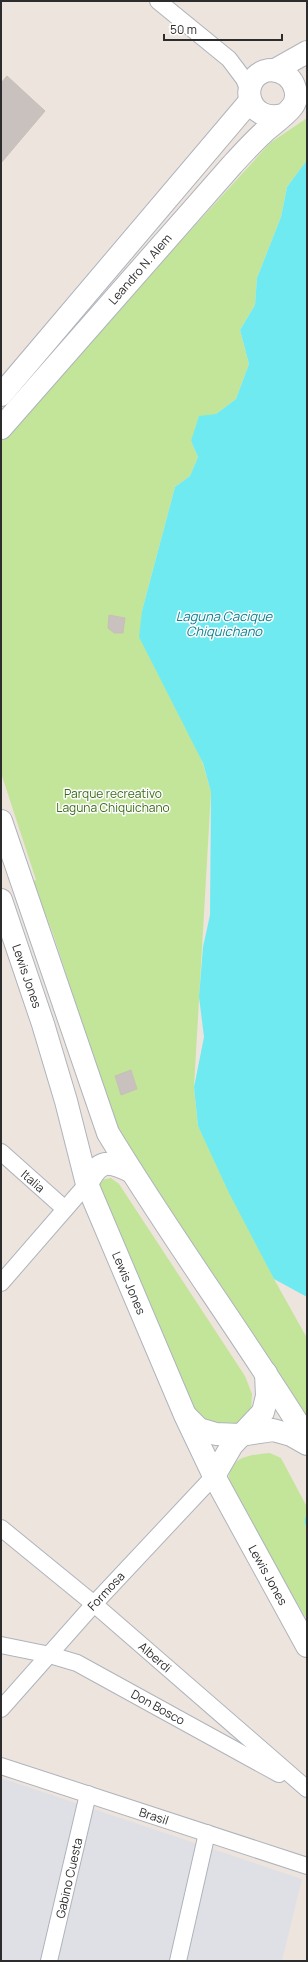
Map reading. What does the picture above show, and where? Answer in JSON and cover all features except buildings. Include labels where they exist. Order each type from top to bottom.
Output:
[{"type":"street","points":[[158,1],[229,59],[244,79],[256,110],[264,115],[274,117],[294,106],[296,98],[295,88],[291,79],[284,73],[253,69],[229,59]]},
{"type":"street","points":[[250,96],[255,79],[307,52]]},
{"type":"street","name":"Leandro N. Alem","points":[[1,395],[250,96]]},
{"type":"street","name":"Leandro N. Alem","points":[[1,428],[254,141],[294,106]]},
{"type":"street","points":[[1,821],[6,853],[108,1133],[132,1172],[266,1372],[307,1438]]},
{"type":"street","name":"Lewis Jones","points":[[1,900],[43,1024],[66,1101],[87,1184],[185,1415],[214,1476],[307,1646]]},
{"type":"street","name":"Italia","points":[[1,1152],[65,1209]]},
{"type":"street","points":[[1,1282],[87,1184],[94,1170],[105,1163],[115,1164],[132,1172]]},
{"type":"street","points":[[214,1476],[240,1435],[253,1424],[263,1412],[267,1396],[266,1372]]},
{"type":"street","points":[[185,1415],[199,1429],[216,1434],[240,1435],[273,1430],[291,1435],[307,1444]]},
{"type":"street","name":"Formosa","points":[[1,1709],[94,1604],[214,1476]]},
{"type":"street","name":"Alberdi","points":[[1,1528],[94,1604],[307,1789]]},
{"type":"street","name":"Don Bosco","points":[[4,1647],[50,1655],[77,1663],[307,1789]]},
{"type":"street","name":"Brasil","points":[[1,1766],[307,1866]]},
{"type":"street","name":"Gabino Cuesta","points":[[49,1961],[88,1794]]},
{"type":"street","points":[[178,1961],[207,1833]]},
{"type":"shaded area","points":[[1,1778],[302,1879],[282,1961],[1,1961]]},
{"type":"green space","name":"Parque recreativo Laguna Chiquichano","points":[[307,118],[307,160],[287,187],[281,217],[257,278],[255,305],[240,330],[249,364],[236,399],[216,414],[191,441],[198,457],[190,476],[175,487],[142,611],[203,764],[211,792],[194,1087],[198,1126],[274,1279],[307,1338],[307,1423],[115,1125],[53,934],[33,881],[36,880],[1,773],[1,439],[270,143]]},
{"type":"green space","points":[[111,1178],[119,1184],[245,1376],[252,1394],[251,1412],[235,1424],[217,1429],[187,1409],[95,1186],[101,1180]]},
{"type":"green space","points":[[270,1453],[281,1458],[307,1507],[307,1620],[229,1485],[231,1468],[240,1459]]},
{"type":"water","name":"Laguna Cacique Chiquichano","points":[[307,160],[307,1297],[274,1279],[229,1193],[198,1126],[194,1087],[204,1037],[199,997],[203,947],[210,915],[211,792],[203,763],[139,637],[142,611],[175,487],[190,476],[198,457],[191,441],[199,416],[216,414],[236,399],[249,364],[240,330],[255,305],[257,278],[281,217],[287,187]]}]
